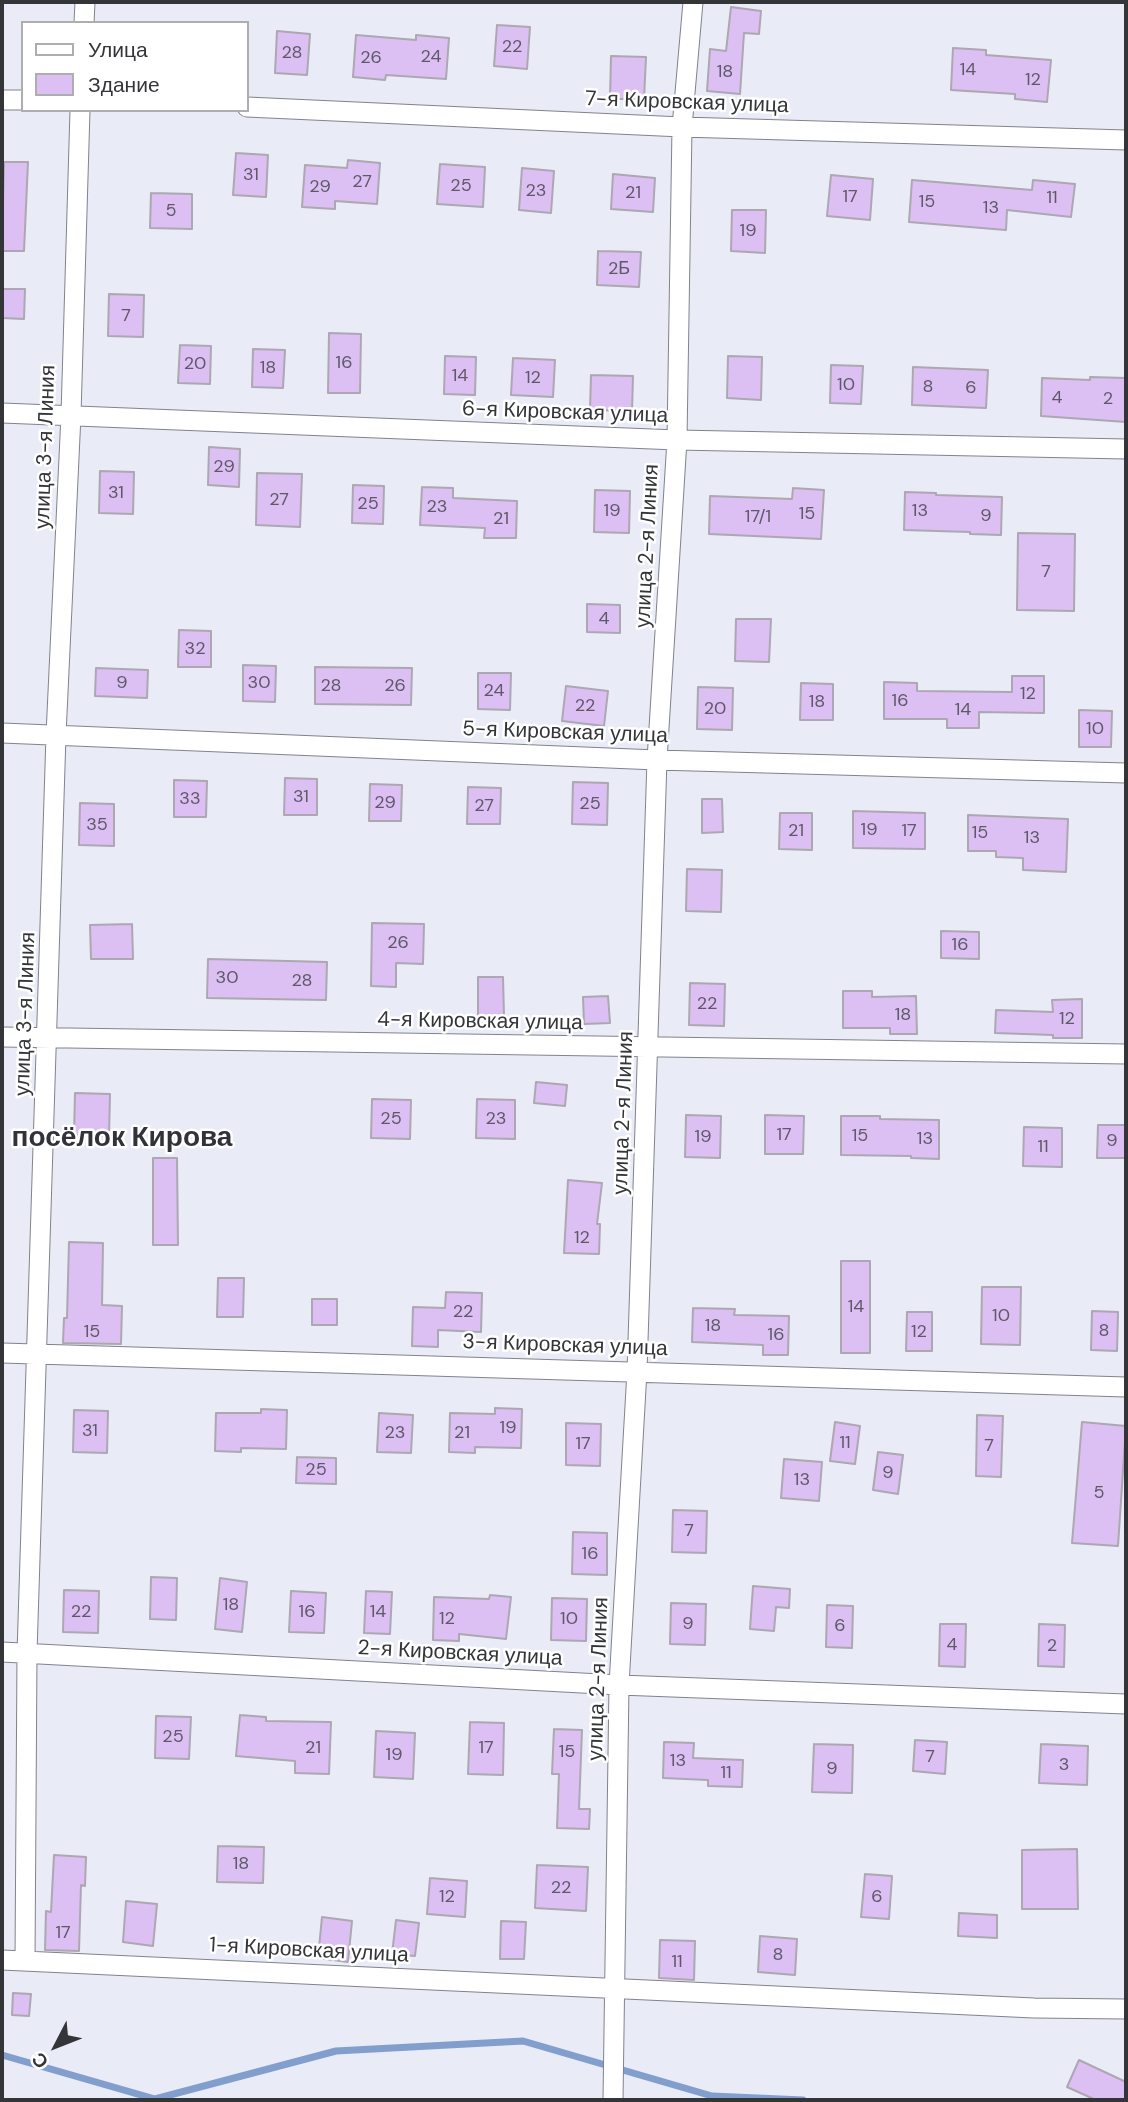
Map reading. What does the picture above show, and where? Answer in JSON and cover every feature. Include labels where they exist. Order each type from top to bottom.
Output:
[{"type":"street","points":[[84,21],[85,2]]},
{"type":"street","name":"улица 2-я Линия","points":[[613,2100],[620,1685],[637,1371],[650,1047],[657,760],[677,440],[681,127],[692,2]]},
{"type":"street","points":[[2,100],[21,100]]},
{"type":"street","name":"7-я Кировская улица","points":[[248,107],[681,127],[1126,140]]},
{"type":"street","name":"улица 3-я Линия","points":[[25,1961],[27,1653],[56,735],[71,415],[80,112]]},
{"type":"street","name":"6-я Кировская улица","points":[[2,413],[677,440],[1126,449]]},
{"type":"street","name":"5-я Кировская улица","points":[[2,733],[657,760],[1126,773]]},
{"type":"street","name":"4-я Кировская улица","points":[[2,1037],[1126,1054]]},
{"type":"street","name":"3-я Кировская улица","points":[[2,1353],[1126,1387]]},
{"type":"street","name":"2-я Кировская улица","points":[[2,1652],[620,1685],[1126,1704]]},
{"type":"street","name":"1-я Кировская улица","points":[[2,1961],[1034,2008],[1126,2009]]},
{"type":"building","points":[[731,7],[761,11],[759,34],[744,33],[740,94],[707,91],[710,49],[726,51]]},
{"type":"building","points":[[497,25],[530,27],[527,69],[494,66]]},
{"type":"building","points":[[277,31],[310,34],[307,75],[275,73]]},
{"type":"building","points":[[356,35],[416,40],[416,35],[449,38],[446,79],[386,75],[385,80],[353,77]]},
{"type":"building","points":[[953,48],[986,50],[986,55],[1051,60],[1047,102],[1015,99],[1015,94],[951,90]]},
{"type":"building","points":[[611,56],[646,57],[644,99],[610,99]]},
{"type":"building","points":[[236,153],[268,155],[266,197],[233,195]]},
{"type":"building","points":[[348,160],[380,163],[377,204],[335,201],[335,209],[302,207],[305,165],[347,168]]},
{"type":"building","points":[[4,162],[28,162],[24,251],[2,251]]},
{"type":"building","points":[[440,164],[485,167],[483,207],[437,204]]},
{"type":"building","points":[[522,168],[554,171],[551,213],[519,210]]},
{"type":"building","points":[[613,174],[655,178],[653,212],[611,209]]},
{"type":"building","points":[[831,175],[873,179],[870,220],[827,216]]},
{"type":"building","points":[[912,180],[1032,190],[1033,180],[1075,184],[1071,217],[1007,210],[1006,230],[909,222]]},
{"type":"building","points":[[151,193],[192,194],[192,229],[150,228]]},
{"type":"building","points":[[732,210],[766,210],[765,253],[731,251]]},
{"type":"building","points":[[598,251],[641,252],[639,287],[597,285]]},
{"type":"building","points":[[2,289],[25,289],[24,319],[2,318]]},
{"type":"building","points":[[109,294],[144,295],[143,337],[108,336]]},
{"type":"building","points":[[329,333],[361,334],[360,393],[328,393]]},
{"type":"building","points":[[180,345],[211,346],[210,384],[178,383]]},
{"type":"building","points":[[253,349],[285,350],[283,388],[252,387]]},
{"type":"building","points":[[445,356],[476,357],[475,395],[444,394]]},
{"type":"building","points":[[728,356],[762,357],[761,400],[727,398]]},
{"type":"building","points":[[513,358],[555,360],[553,397],[511,395]]},
{"type":"building","points":[[831,365],[863,366],[861,404],[830,403]]},
{"type":"building","points":[[913,367],[988,370],[986,408],[912,405]]},
{"type":"building","points":[[591,375],[633,376],[632,411],[590,410]]},
{"type":"building","points":[[1090,377],[1126,378],[1126,422],[1041,416],[1042,378],[1090,380]]},
{"type":"building","points":[[209,447],[240,449],[239,487],[208,485]]},
{"type":"building","points":[[100,471],[134,472],[133,514],[99,513]]},
{"type":"building","points":[[257,473],[302,474],[300,527],[256,525]]},
{"type":"building","points":[[353,485],[384,486],[383,524],[352,523]]},
{"type":"building","points":[[422,487],[453,488],[453,498],[517,501],[516,538],[484,538],[485,528],[420,525]]},
{"type":"building","points":[[793,488],[824,490],[821,539],[709,534],[710,496],[792,499]]},
{"type":"building","points":[[595,490],[630,491],[629,533],[594,532]]},
{"type":"building","points":[[905,492],[1002,497],[1001,535],[904,530]]},
{"type":"building","points":[[1018,533],[1075,534],[1074,611],[1017,610]]},
{"type":"building","points":[[587,604],[620,605],[620,633],[587,632]]},
{"type":"building","points":[[736,619],[771,619],[769,662],[735,661]]},
{"type":"building","points":[[179,630],[211,631],[211,667],[178,667]]},
{"type":"building","points":[[243,665],[276,666],[275,702],[243,701]]},
{"type":"building","points":[[315,667],[412,668],[411,705],[315,704]]},
{"type":"building","points":[[96,668],[148,670],[147,698],[95,696]]},
{"type":"building","points":[[478,673],[511,673],[510,710],[478,709]]},
{"type":"building","points":[[1012,676],[1044,676],[1044,713],[979,712],[979,728],[947,728],[947,719],[884,719],[884,682],[917,683],[917,691],[1012,692]]},
{"type":"building","points":[[801,683],[833,684],[833,720],[800,720]]},
{"type":"building","points":[[566,686],[608,691],[604,726],[562,721]]},
{"type":"building","points":[[698,687],[733,688],[732,730],[697,729]]},
{"type":"building","points":[[1079,710],[1112,711],[1111,747],[1079,747]]},
{"type":"building","points":[[285,778],[317,779],[317,815],[284,815]]},
{"type":"building","points":[[174,780],[207,781],[206,817],[174,817]]},
{"type":"building","points":[[573,782],[608,783],[607,825],[572,824]]},
{"type":"building","points":[[370,784],[402,785],[401,821],[369,821]]},
{"type":"building","points":[[468,787],[501,788],[500,824],[467,824]]},
{"type":"building","points":[[702,799],[722,799],[723,832],[702,833]]},
{"type":"building","points":[[80,803],[114,804],[114,846],[79,845]]},
{"type":"building","points":[[853,811],[925,813],[925,849],[853,848]]},
{"type":"building","points":[[780,813],[812,813],[812,850],[779,849]]},
{"type":"building","points":[[968,815],[1068,819],[1066,872],[1023,870],[1023,858],[996,857],[996,851],[968,851]]},
{"type":"building","points":[[687,869],[722,870],[721,912],[686,911]]},
{"type":"building","points":[[372,923],[424,924],[423,964],[396,963],[396,987],[371,986]]},
{"type":"building","points":[[132,924],[133,959],[91,959],[90,925]]},
{"type":"building","points":[[941,931],[979,932],[979,959],[941,958]]},
{"type":"building","points":[[208,959],[327,962],[326,1000],[207,998]]},
{"type":"building","points":[[478,977],[503,977],[504,1016],[478,1016]]},
{"type":"building","points":[[690,983],[725,984],[724,1026],[689,1025]]},
{"type":"building","points":[[843,991],[872,991],[872,997],[916,996],[917,1034],[890,1034],[890,1028],[843,1028]]},
{"type":"building","points":[[608,996],[610,1023],[584,1024],[583,997]]},
{"type":"building","points":[[1082,999],[1082,1038],[995,1033],[996,1010],[1053,1012],[1052,1000]]},
{"type":"building","points":[[536,1082],[567,1085],[565,1106],[534,1103]]},
{"type":"building","points":[[75,1093],[110,1094],[109,1136],[74,1135]]},
{"type":"building","points":[[372,1099],[411,1100],[410,1139],[371,1138]]},
{"type":"building","points":[[477,1099],[515,1100],[515,1139],[476,1138]]},
{"type":"building","points":[[686,1115],[721,1116],[720,1158],[685,1157]]},
{"type":"building","points":[[765,1115],[804,1116],[803,1154],[765,1154]]},
{"type":"building","points":[[841,1116],[939,1120],[939,1159],[841,1155]]},
{"type":"building","points":[[1098,1125],[1126,1125],[1126,1158],[1097,1158]]},
{"type":"building","points":[[1024,1127],[1062,1128],[1062,1167],[1023,1166]]},
{"type":"building","points":[[153,1158],[177,1158],[178,1245],[153,1245]]},
{"type":"building","points":[[568,1180],[602,1183],[597,1224],[600,1224],[599,1254],[564,1253]]},
{"type":"building","points":[[69,1242],[103,1243],[102,1305],[122,1306],[121,1344],[63,1343],[64,1318],[67,1318]]},
{"type":"building","points":[[841,1261],[870,1261],[870,1353],[841,1353]]},
{"type":"building","points":[[218,1278],[244,1278],[243,1317],[217,1317]]},
{"type":"building","points":[[982,1287],[1021,1287],[1020,1345],[981,1344]]},
{"type":"building","points":[[446,1292],[482,1293],[481,1332],[438,1330],[438,1347],[412,1346],[413,1307],[445,1308]]},
{"type":"building","points":[[312,1299],[337,1299],[337,1325],[312,1325]]},
{"type":"building","points":[[693,1308],[735,1309],[734,1315],[789,1316],[788,1355],[763,1355],[763,1345],[692,1342]]},
{"type":"building","points":[[1092,1311],[1118,1312],[1117,1351],[1091,1350]]},
{"type":"building","points":[[907,1312],[932,1312],[932,1351],[906,1351]]},
{"type":"building","points":[[495,1408],[522,1409],[521,1448],[475,1447],[475,1453],[449,1452],[450,1413],[495,1414]]},
{"type":"building","points":[[261,1409],[287,1410],[286,1449],[241,1448],[241,1452],[215,1451],[216,1413],[261,1413]]},
{"type":"building","points":[[74,1410],[108,1411],[107,1453],[73,1452]]},
{"type":"building","points":[[379,1413],[413,1415],[411,1453],[377,1452]]},
{"type":"building","points":[[977,1415],[1003,1416],[1001,1477],[976,1476]]},
{"type":"building","points":[[835,1422],[860,1426],[855,1464],[830,1461]]},
{"type":"building","points":[[1082,1422],[1126,1426],[1118,1546],[1072,1543]]},
{"type":"building","points":[[566,1423],[601,1424],[600,1466],[566,1465]]},
{"type":"building","points":[[878,1452],[903,1455],[898,1494],[873,1490]]},
{"type":"building","points":[[297,1457],[336,1458],[336,1484],[296,1483]]},
{"type":"building","points":[[784,1459],[822,1462],[819,1501],[781,1498]]},
{"type":"building","points":[[673,1510],[707,1511],[706,1553],[672,1552]]},
{"type":"building","points":[[573,1532],[607,1533],[607,1575],[572,1574]]},
{"type":"building","points":[[151,1577],[177,1578],[176,1620],[150,1619]]},
{"type":"building","points":[[220,1578],[247,1582],[242,1632],[215,1629]]},
{"type":"building","points":[[753,1586],[790,1589],[789,1608],[776,1607],[774,1631],[750,1629]]},
{"type":"building","points":[[64,1590],[99,1591],[98,1633],[63,1632]]},
{"type":"building","points":[[291,1591],[326,1593],[324,1633],[289,1632]]},
{"type":"building","points":[[366,1591],[392,1592],[390,1634],[364,1633]]},
{"type":"building","points":[[490,1595],[511,1597],[506,1639],[459,1634],[459,1641],[433,1640],[434,1597],[489,1599]]},
{"type":"building","points":[[552,1598],[587,1599],[586,1641],[551,1640]]},
{"type":"building","points":[[671,1603],[706,1604],[705,1645],[670,1644]]},
{"type":"building","points":[[827,1605],[853,1606],[852,1648],[826,1647]]},
{"type":"building","points":[[940,1624],[966,1624],[965,1667],[939,1666]]},
{"type":"building","points":[[1039,1624],[1065,1625],[1064,1667],[1038,1666]]},
{"type":"building","points":[[240,1715],[266,1717],[266,1721],[331,1722],[329,1774],[295,1773],[295,1761],[236,1756]]},
{"type":"building","points":[[156,1716],[191,1717],[189,1759],[155,1758]]},
{"type":"building","points":[[470,1722],[504,1723],[503,1775],[468,1774]]},
{"type":"building","points":[[554,1729],[582,1730],[579,1809],[590,1809],[589,1829],[557,1828],[559,1774],[552,1774]]},
{"type":"building","points":[[376,1731],[415,1733],[413,1779],[374,1777]]},
{"type":"building","points":[[915,1740],[947,1742],[945,1774],[913,1771]]},
{"type":"building","points":[[664,1742],[694,1743],[693,1758],[743,1760],[742,1787],[708,1786],[708,1780],[663,1778]]},
{"type":"building","points":[[814,1744],[853,1745],[852,1793],[812,1792]]},
{"type":"building","points":[[1041,1744],[1088,1746],[1087,1785],[1039,1783]]},
{"type":"building","points":[[218,1846],[264,1847],[263,1883],[217,1882]]},
{"type":"building","points":[[1077,1849],[1078,1909],[1022,1909],[1022,1850]]},
{"type":"building","points":[[54,1855],[86,1857],[85,1886],[81,1885],[79,1951],[45,1950],[46,1911],[51,1912]]},
{"type":"building","points":[[537,1865],[588,1867],[586,1911],[535,1908]]},
{"type":"building","points":[[865,1874],[892,1876],[889,1919],[861,1917]]},
{"type":"building","points":[[430,1878],[467,1881],[465,1917],[427,1914]]},
{"type":"building","points":[[126,1901],[157,1904],[153,1946],[123,1942]]},
{"type":"building","points":[[959,1913],[997,1915],[997,1938],[958,1936]]},
{"type":"building","points":[[322,1917],[352,1921],[348,1962],[318,1958]]},
{"type":"building","points":[[396,1920],[419,1923],[415,1956],[392,1954]]},
{"type":"building","points":[[501,1921],[526,1922],[524,1959],[500,1959]]},
{"type":"building","points":[[760,1936],[797,1939],[795,1975],[758,1972]]},
{"type":"building","points":[[660,1940],[695,1941],[694,1980],[659,1978]]},
{"type":"building","points":[[13,1993],[31,1994],[29,2016],[12,2015]]},
{"type":"building","points":[[1079,2060],[1126,2082],[1126,2100],[1096,2100],[1067,2087]]},
{"type":"waterway","points":[[2,2055],[155,2099],[336,2051],[523,2041],[712,2096],[803,2100]]},
{"type":"district","name":"посёлок Кирова","points":[[122,1139]]}]
